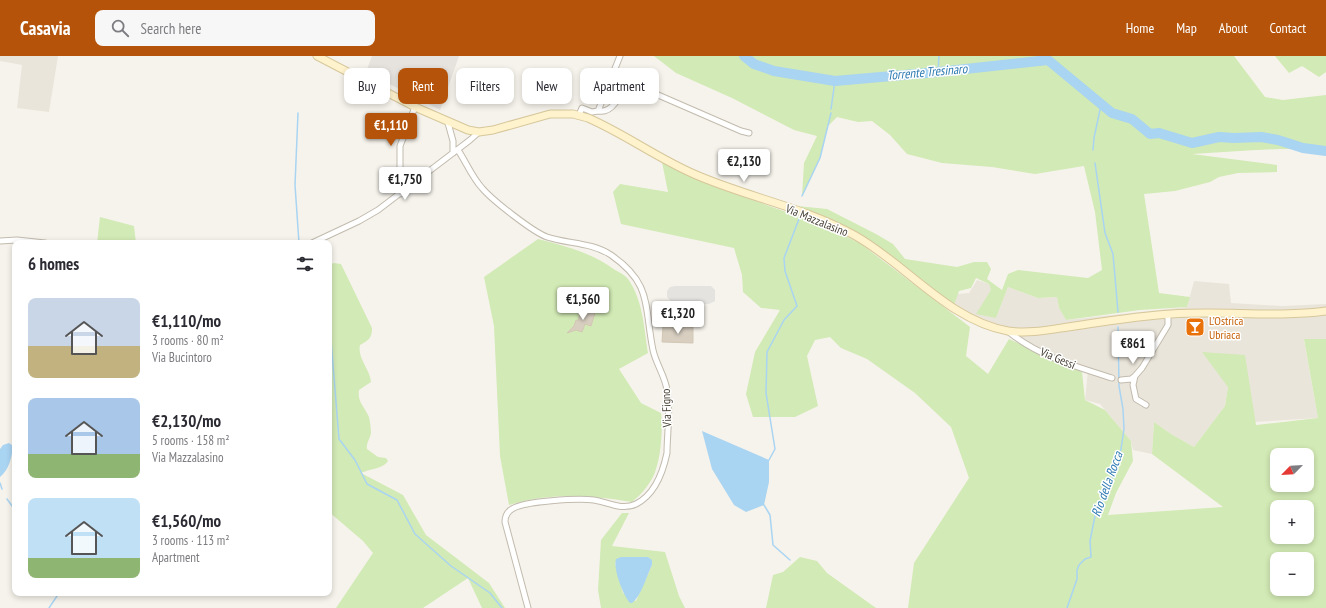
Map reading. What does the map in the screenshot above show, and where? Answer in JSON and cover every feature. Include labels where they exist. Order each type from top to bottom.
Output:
[{"type":"main road","name":"Via Mazzalasino","points":[[317,56],[415,107],[448,123],[468,130],[479,132],[493,130],[550,114],[566,113],[579,115],[596,121],[693,174],[813,216],[843,229],[871,245],[958,310],[976,321],[1009,331],[1039,331],[1168,314],[1201,312],[1282,315],[1326,311]]},
{"type":"street","points":[[598,111],[620,56]]},
{"type":"street","points":[[579,115],[582,108],[592,112],[604,112],[609,109],[617,101],[626,81],[741,131],[749,133]]},
{"type":"street","points":[[400,194],[400,146],[415,107]]},
{"type":"street","points":[[448,123],[456,151]]},
{"type":"street","points":[[318,240],[369,216],[400,194],[479,132]]},
{"type":"street","name":"Via Figno","points":[[456,151],[482,188],[530,228],[546,236],[583,244],[598,249],[610,255],[630,271],[638,281],[643,292],[648,310],[653,352],[668,391],[667,453],[665,463],[654,487],[644,499],[636,504],[624,507],[596,500],[570,499],[520,505],[510,510],[505,517],[505,522],[528,608]]},
{"type":"street","points":[[0,241],[12,240]]},
{"type":"street","points":[[1121,380],[1131,379],[1142,368],[1168,325],[1168,314]]},
{"type":"street","name":"Via Gessi","points":[[1009,331],[1020,341],[1038,350],[1078,367],[1112,378]]},
{"type":"street","points":[[1135,376],[1133,386],[1136,399],[1146,405]]},
{"type":"shaded area","points":[[0,56],[58,56],[49,112],[17,108],[22,65],[0,61]]},
{"type":"shaded area","points":[[372,56],[459,56],[448,87],[448,68],[398,68],[398,88],[390,84],[390,68],[368,68]]},
{"type":"shaded area","points":[[428,104],[442,104],[440,110]]},
{"type":"shaded area","points":[[977,280],[989,284],[996,318],[1008,287],[1038,298],[1057,297],[1059,308],[1066,320],[1187,307],[1194,281],[1229,284],[1231,303],[1282,306],[1326,304],[1326,339],[1304,340],[1318,418],[1254,422],[1228,387],[1225,406],[1194,447],[1154,422],[1152,454],[1133,450],[1131,441],[1100,404],[1085,400],[1088,370],[1020,341],[1009,331],[953,307],[957,294],[969,293]]},
{"type":"shaded area","points":[[711,286],[715,290],[715,301],[709,304],[673,303],[667,297],[667,291],[670,287]]},
{"type":"green space","points":[[654,56],[1234,56],[1265,97],[1283,100],[1326,95],[1326,151],[1276,149],[1192,154],[1277,165],[1277,172],[1238,173],[1219,177],[1210,182],[1175,191],[1144,194],[1159,293],[1190,297],[1187,307],[1140,310],[1066,320],[1059,308],[1057,297],[1038,298],[1008,287],[996,318],[976,314],[991,290],[989,284],[976,278],[971,288],[959,291],[954,305],[887,253],[797,206],[827,209],[893,244],[905,259],[957,267],[974,262],[987,262],[991,269],[987,279],[1002,290],[1008,274],[1018,270],[1088,278],[1102,270],[1095,212],[1084,166],[1035,174],[992,167],[942,163],[907,154],[890,135],[872,121],[858,122],[837,117],[828,126],[820,158],[802,196],[804,163],[817,136],[794,130],[732,98],[676,73]]},
{"type":"green space","points":[[1275,56],[1326,56],[1326,72],[1319,77],[1302,66],[1289,73]]},
{"type":"green space","points":[[662,162],[707,184],[832,229],[861,244],[970,327],[966,356],[988,374],[1009,339],[1082,372],[1085,400],[1105,410],[1131,441],[1133,461],[1116,493],[1108,515],[1223,507],[1152,454],[1154,422],[1194,447],[1225,406],[1228,387],[1202,352],[1245,355],[1256,425],[1318,418],[1304,339],[1326,339],[1326,608],[908,608],[914,563],[969,478],[951,427],[915,393],[867,359],[841,348],[830,337],[815,340],[807,356],[818,406],[795,417],[753,417],[746,394],[755,352],[780,310],[761,308],[743,292],[742,275],[734,248],[621,224],[613,192],[620,184],[668,192]]},
{"type":"green space","points":[[100,217],[134,226],[136,240],[97,240]]},
{"type":"green space","points":[[538,239],[559,244],[588,255],[606,264],[627,278],[637,296],[642,314],[648,353],[619,369],[641,403],[661,413],[662,434],[655,474],[647,487],[632,502],[585,496],[556,496],[509,505],[500,456],[494,326],[484,277]]},
{"type":"green space","points":[[332,264],[341,264],[372,328],[371,336],[360,345],[360,354],[371,382],[359,390],[359,398],[369,417],[370,423],[371,433],[367,449],[378,457],[386,458],[388,461],[383,466],[361,473],[403,495],[426,535],[489,583],[505,608],[482,608],[468,578],[423,608],[336,608],[373,553],[363,541],[332,515]]},
{"type":"green space","points":[[622,513],[629,513],[612,546],[665,552],[679,596],[685,608],[601,608],[598,590],[601,540]],"holes":[[[621,557],[648,557],[652,565],[636,601],[623,593],[615,563]]]},
{"type":"green space","points":[[800,557],[817,561],[827,573],[876,608],[766,608],[773,575],[783,572]]},
{"type":"water","points":[[702,431],[769,460],[769,482],[764,505],[746,512],[734,505],[712,469]]},
{"type":"water","points":[[9,443],[12,445],[12,452],[8,467],[0,477],[0,449],[3,445]]},
{"type":"water","points":[[621,557],[648,557],[652,560],[652,565],[641,591],[632,603],[630,603],[624,594],[617,575],[615,563],[616,559]]},
{"type":"building","points":[[581,309],[595,313],[591,326],[585,324],[582,332],[576,330],[567,333],[574,326],[576,320],[578,321]]},
{"type":"building","points":[[663,326],[693,327],[693,343],[662,342]]},
{"type":"waterway","name":"Torrente Tresinaro","points":[[744,56],[754,64],[774,71],[835,81],[1048,60],[1112,113],[1132,119],[1150,134],[1159,133],[1192,143],[1219,137],[1261,137],[1278,140],[1303,148],[1326,151]]},
{"type":"waterway","points":[[938,72],[939,56]]},
{"type":"waterway","points":[[831,109],[835,81]]},
{"type":"waterway","name":"Rio della Rocca","points":[[1093,150],[1101,105]]},
{"type":"waterway","points":[[298,113],[295,185],[299,240]]},
{"type":"waterway","points":[[802,196],[820,158],[831,113]]},
{"type":"waterway","name":"Rio della Rocca","points":[[1095,163],[1105,233],[1113,254],[1118,312]]},
{"type":"waterway","points":[[769,460],[775,449],[766,393],[767,352],[784,320],[797,306],[785,271],[784,258],[799,219]]},
{"type":"waterway","name":"Rio della Rocca","points":[[1067,608],[1077,579],[1077,570],[1079,565],[1085,559],[1091,557],[1090,541],[1095,516],[1116,469],[1121,449],[1124,429],[1123,409],[1119,386],[1118,327]]},
{"type":"waterway","points":[[332,352],[339,439],[355,460],[367,484],[397,500],[415,534],[451,566],[490,593],[502,608]]},
{"type":"waterway","points":[[0,483],[2,489]]},
{"type":"waterway","points":[[7,499],[12,506]]},
{"type":"waterway","points":[[764,505],[770,515],[773,545],[790,560]]},
{"type":"waterway","points":[[49,608],[57,596]]},
{"type":"place","name":"L’Ostrica Ubriaca","points":[[1195,327]]}]
